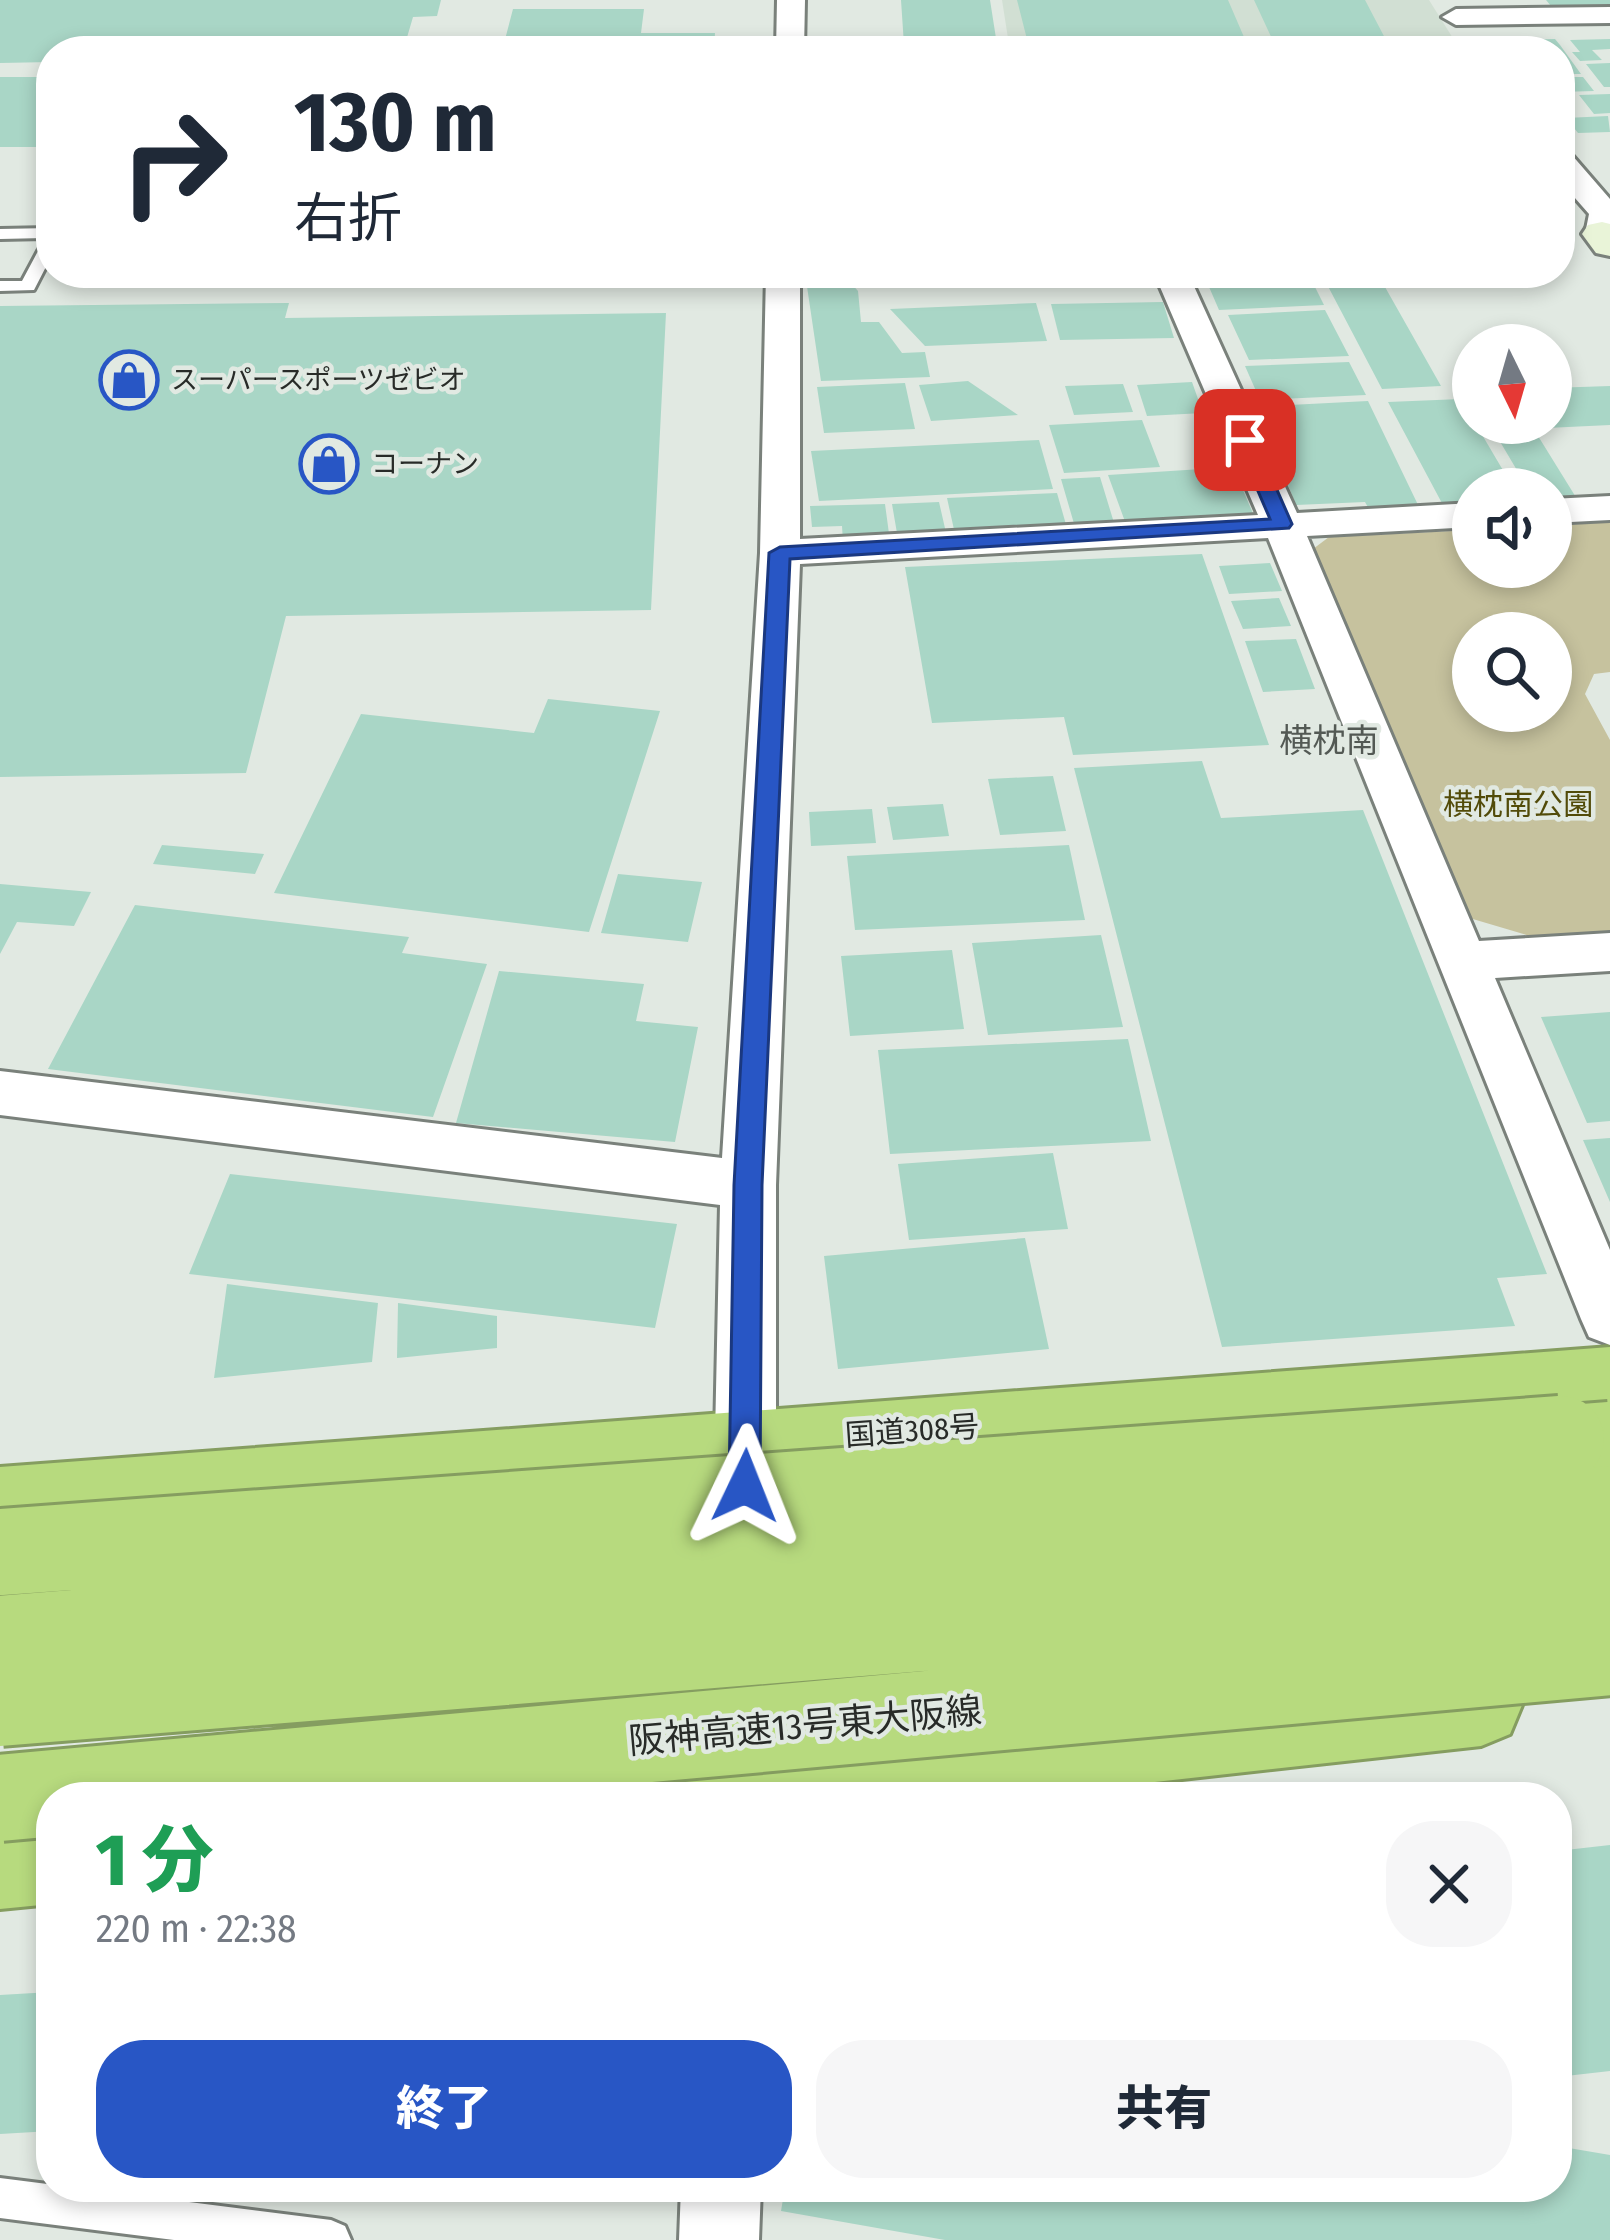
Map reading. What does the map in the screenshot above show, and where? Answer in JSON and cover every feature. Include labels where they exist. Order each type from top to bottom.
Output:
[{"type":"highway","name":"国道308号","points":[[0,1504],[746,1443],[1610,1381]]},
{"type":"highway","points":[[0,1552],[1610,1435]]},
{"type":"highway","points":[[0,1639],[1610,1509]]},
{"type":"highway","points":[[0,1703],[1610,1572]]},
{"type":"highway","name":"阪神高速13号東大阪線","points":[[176,1782],[1610,1652]]},
{"type":"highway","points":[[811,1782],[1610,1691]]},
{"type":"highway","name":"阪神高速13号東大阪線","points":[[0,1798],[36,1795]]},
{"type":"highway","points":[[0,1865],[36,1861]]},
{"type":"street","points":[[790,36],[791,0]]},
{"type":"street","points":[[1451,9],[1610,15]]},
{"type":"street","points":[[1451,9],[1468,36]]},
{"type":"street","points":[[1575,178],[1605,213],[1608,237],[1575,234]]},
{"type":"street","points":[[732,1782],[746,1443],[748,1185],[780,553],[783,288]]},
{"type":"street","points":[[1179,288],[1282,524],[1610,1319]]},
{"type":"street","points":[[1572,510],[1610,508]]},
{"type":"street","points":[[780,553],[1452,516]]},
{"type":"street","points":[[1465,962],[1610,952]]},
{"type":"street","points":[[0,1093],[748,1185]]},
{"type":"street","points":[[719,2240],[720,2202]]},
{"type":"lane","points":[[0,234],[36,236]]},
{"type":"lane","points":[[0,286],[28,286],[36,269]]},
{"type":"lane","points":[[0,2198],[331,2240]]},
{"type":"shaded area","points":[[1002,0],[1429,0],[1452,36],[1008,36]]},
{"type":"green space","name":"横枕南公園","points":[[1610,522],[1610,672],[1594,674],[1585,694],[1610,740],[1610,931],[1530,936],[1466,917],[1313,549],[1329,537],[1452,531],[1452,588],[1572,588],[1572,525]]},
{"type":"building","points":[[0,0],[441,0],[437,16],[413,17],[407,36],[36,36],[36,62],[0,63]]},
{"type":"building","points":[[901,0],[990,0],[996,36],[903,36]]},
{"type":"building","points":[[1017,0],[1228,0],[1244,36],[1026,36]]},
{"type":"building","points":[[1254,0],[1365,0],[1384,36],[1271,36]]},
{"type":"building","points":[[1546,0],[1610,0],[1610,12],[1601,13],[1595,5],[1551,6]]},
{"type":"building","points":[[513,9],[644,9],[641,33],[715,33],[715,36],[506,36]]},
{"type":"building","points":[[1610,39],[1610,49],[1592,50],[1602,60],[1580,61],[1575,40]]},
{"type":"building","points":[[1610,63],[1610,87],[1604,87],[1586,64]]},
{"type":"building","points":[[0,77],[36,77],[36,147],[0,147]]},
{"type":"building","points":[[1575,77],[1583,77],[1594,91],[1575,92]]},
{"type":"building","points":[[1610,94],[1610,113],[1594,114],[1579,95]]},
{"type":"building","points":[[1608,116],[1610,132],[1578,133],[1575,118]]},
{"type":"building","points":[[807,288],[855,288],[861,322],[879,322],[902,353],[925,352],[930,377],[821,381]]},
{"type":"building","points":[[1209,288],[1316,288],[1324,305],[1219,310]]},
{"type":"building","points":[[1329,288],[1386,288],[1441,386],[1382,389]]},
{"type":"building","points":[[1163,302],[1174,338],[1060,340],[1051,304]]},
{"type":"building","name":"コーナン","points":[[289,303],[285,318],[666,313],[651,610],[286,616],[246,773],[0,777],[0,306]]},
{"type":"building","points":[[1036,303],[1047,341],[925,346],[890,309]]},
{"type":"building","points":[[1325,310],[1349,356],[1249,360],[1228,315]]},
{"type":"building","points":[[1349,362],[1366,395],[1260,400],[1245,366]]},
{"type":"building","points":[[968,381],[1018,415],[931,421],[919,385]]},
{"type":"building","points":[[1192,382],[1203,413],[1147,416],[1137,385]]},
{"type":"building","points":[[905,383],[915,429],[824,433],[817,387]]},
{"type":"building","points":[[1123,384],[1133,412],[1074,415],[1065,386]]},
{"type":"building","points":[[1610,386],[1610,425],[1572,427],[1572,387]]},
{"type":"building","points":[[1452,399],[1452,444],[1488,444],[1502,468],[1452,468],[1452,506],[1444,507],[1388,402]]},
{"type":"building","points":[[1368,401],[1420,509],[1370,511],[1365,502],[1296,505],[1278,460],[1292,459],[1270,406]]},
{"type":"building","points":[[1142,420],[1160,467],[1064,473],[1049,425]]},
{"type":"building","points":[[1039,440],[1053,489],[819,501],[811,451]]},
{"type":"building","points":[[1501,444],[1543,444],[1558,468],[1516,468]]},
{"type":"building","points":[[1233,467],[1255,518],[1127,527],[1108,475]]},
{"type":"building","points":[[1100,477],[1115,526],[1075,527],[1061,479]]},
{"type":"building","points":[[1057,493],[1067,528],[955,534],[947,498]]},
{"type":"building","points":[[939,502],[947,537],[898,539],[892,504]]},
{"type":"building","points":[[885,504],[890,541],[843,542],[842,526],[812,527],[810,506]]},
{"type":"building","points":[[1202,554],[1269,745],[1073,755],[1064,717],[932,723],[905,567]]},
{"type":"building","points":[[1270,563],[1282,591],[1229,594],[1219,566]]},
{"type":"building","points":[[1279,598],[1291,626],[1243,629],[1231,601]]},
{"type":"building","points":[[1296,639],[1315,689],[1263,692],[1245,641]]},
{"type":"building","points":[[548,699],[660,711],[589,932],[274,893],[361,714],[534,733]]},
{"type":"building","points":[[1202,761],[1221,818],[1363,810],[1547,1274],[1497,1278],[1515,1326],[1222,1347],[1074,768]]},
{"type":"building","points":[[1053,776],[1066,831],[1000,835],[988,779]]},
{"type":"building","points":[[943,804],[949,836],[893,840],[887,807]]},
{"type":"building","points":[[872,809],[876,843],[811,846],[809,812]]},
{"type":"building","points":[[162,845],[264,854],[255,874],[153,864]]},
{"type":"building","points":[[1069,845],[1085,920],[855,930],[847,856]]},
{"type":"building","points":[[618,874],[702,882],[688,942],[601,933]]},
{"type":"building","points":[[0,884],[91,892],[74,926],[17,922],[0,954]]},
{"type":"building","points":[[135,905],[409,937],[402,953],[487,964],[433,1117],[48,1069]]},
{"type":"building","points":[[1101,935],[1123,1027],[988,1035],[972,943]]},
{"type":"building","points":[[952,950],[964,1029],[850,1036],[841,956]]},
{"type":"building","points":[[499,971],[644,984],[636,1021],[698,1027],[675,1142],[456,1123]]},
{"type":"building","points":[[1610,1012],[1610,1121],[1587,1123],[1541,1017]]},
{"type":"building","points":[[1128,1039],[1151,1141],[890,1154],[878,1050]]},
{"type":"building","points":[[1610,1138],[1610,1202],[1583,1140]]},
{"type":"building","points":[[1053,1153],[1068,1229],[909,1240],[898,1164]]},
{"type":"building","points":[[230,1174],[677,1224],[655,1328],[189,1274]]},
{"type":"building","points":[[1025,1238],[1049,1349],[838,1369],[824,1256]]},
{"type":"building","points":[[227,1284],[378,1303],[372,1362],[214,1378]]},
{"type":"building","points":[[398,1303],[497,1316],[497,1348],[397,1358]]},
{"type":"building","points":[[1610,1845],[1610,2071],[1572,2075],[1572,1849]]},
{"type":"building","points":[[36,1993],[36,2132],[0,2134],[0,1995]]},
{"type":"building","points":[[1572,2149],[1610,2155],[1610,2240],[945,2240],[781,2211],[782,2202],[1572,2202]]},
{"type":"railway","points":[[824,1555],[1610,1491]]},
{"type":"railway","points":[[825,1603],[1610,1541]]},
{"type":"place","name":"スーパースポーツゼビオ","points":[[129,380]]},
{"type":"place","name":"コーナン","points":[[329,464]]},
{"type":"district","name":"横枕南","points":[[1329,740]]},
{"type":"route","points":[[745,1486],[748,1185],[780,553],[1282,524],[1245,440]]}]
